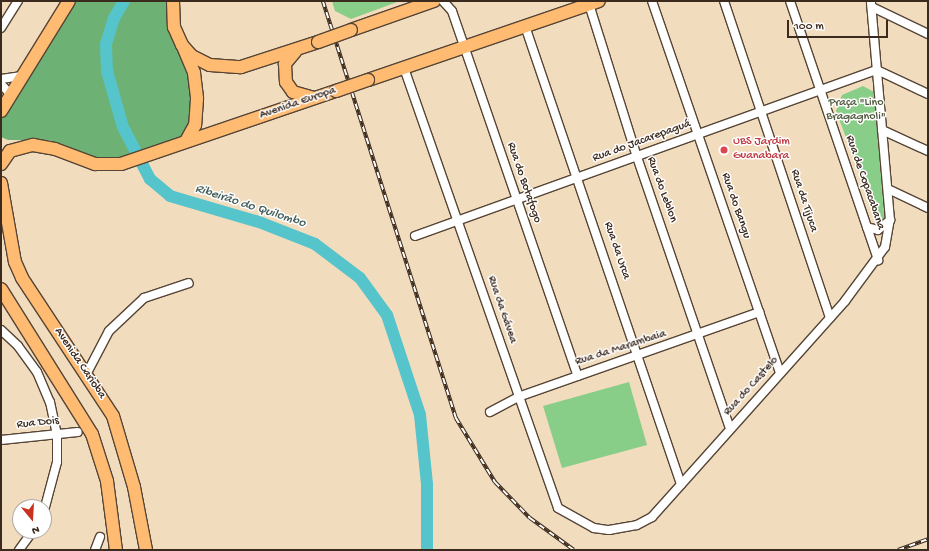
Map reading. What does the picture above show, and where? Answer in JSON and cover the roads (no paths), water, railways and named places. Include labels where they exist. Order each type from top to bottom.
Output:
[{"type":"main road","points":[[1,111],[70,1]]},
{"type":"main road","points":[[173,1],[174,27],[182,45],[197,90],[195,125],[186,142]]},
{"type":"main road","points":[[182,45],[200,61],[216,67],[253,64],[434,1]]},
{"type":"main road","name":"Avenida Europa","points":[[1,164],[10,151],[33,146],[55,149],[99,165],[131,161],[594,3]]},
{"type":"main road","points":[[305,46],[287,59],[284,77],[293,92],[317,98]]},
{"type":"main road","name":"Avenida Carioba","points":[[1,183],[15,262],[22,278],[87,373],[113,416],[134,487],[146,550]]},
{"type":"main road","name":"Avenida Carioba","points":[[1,289],[92,434],[107,481],[116,550]]},
{"type":"street","points":[[1,28],[18,1]]},
{"type":"street","name":"Rua do Botafogo","points":[[443,1],[452,11],[465,47],[515,200],[578,376]]},
{"type":"street","name":"Rua do Bangu","points":[[652,1],[780,373]]},
{"type":"street","name":"Rua da Tijuca","points":[[724,1],[830,318]]},
{"type":"street","name":"Rua de Copacabana","points":[[790,1],[878,260]]},
{"type":"street","name":"Rua do Leblon","points":[[594,3],[636,156],[700,336],[730,429]]},
{"type":"street","points":[[871,4],[928,34]]},
{"type":"street","points":[[867,227],[878,230],[890,220],[871,4]]},
{"type":"street","name":"Rua da Urca","points":[[525,26],[639,356],[681,484]]},
{"type":"street","name":"Rua da Gávea","points":[[404,68],[558,508],[594,528],[609,530]]},
{"type":"street","points":[[877,70],[928,94]]},
{"type":"street","name":"Rua do Jacarepaguá","points":[[415,236],[877,70]]},
{"type":"street","points":[[1,79],[22,76]]},
{"type":"street","points":[[1,84],[11,95]]},
{"type":"street","points":[[882,130],[928,151]]},
{"type":"street","points":[[888,189],[928,208]]},
{"type":"street","name":"Rua do Castelo","points":[[609,530],[637,525],[652,516],[830,318],[878,260],[890,233],[890,220]]},
{"type":"street","points":[[87,373],[109,330],[144,298],[189,283]]},
{"type":"street","name":"Rua da Marambaia","points":[[490,412],[518,397],[700,336],[760,312]]},
{"type":"street","points":[[1,330],[18,346],[37,372],[50,402],[57,434],[56,468],[47,499]]},
{"type":"street","name":"Rua Dois","points":[[1,440],[78,432]]},
{"type":"street","points":[[95,550],[100,537]]},
{"type":"street","points":[[19,550],[27,539]]},
{"type":"waterway","name":"Ribeirão do Quilombo","points":[[124,1],[114,18],[106,44],[107,71],[123,127],[150,179],[170,196],[259,222],[315,244],[360,278],[387,315],[420,415],[427,484],[427,550]]},
{"type":"railway","points":[[323,1],[456,418],[495,482],[530,518],[574,550]]},
{"type":"railway","points":[[898,550],[928,539]]},
{"type":"place","name":"UBS Jardim Guanabara","points":[[724,150]]},
{"type":"park label","name":"Praça \"Lino Bragagnoli\"","points":[[856,111]]}]
